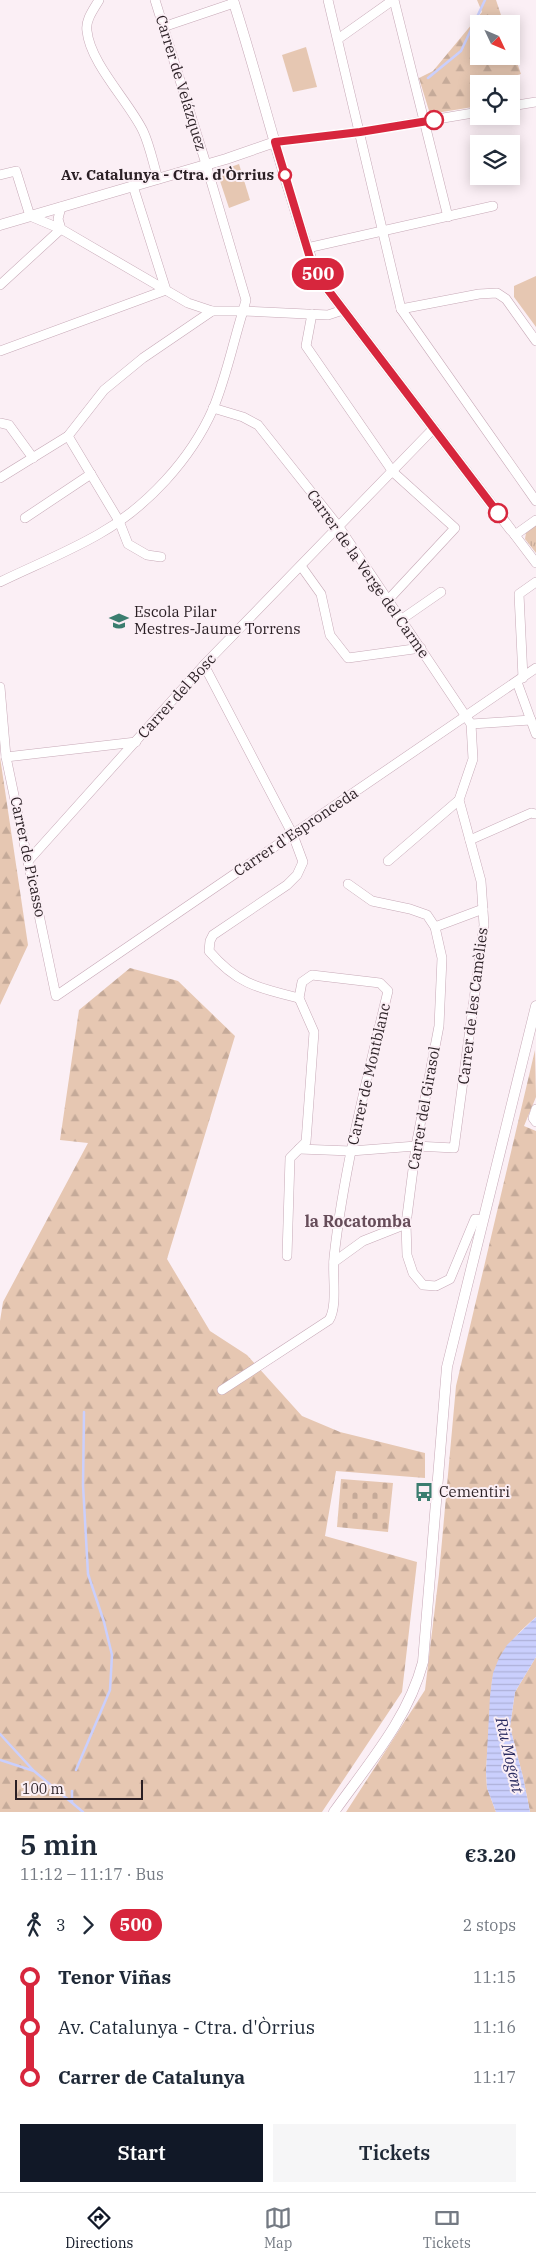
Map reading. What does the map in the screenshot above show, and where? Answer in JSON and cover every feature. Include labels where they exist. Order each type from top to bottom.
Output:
[{"type":"street","points":[[99,0],[88,20],[86,30],[89,41],[102,68],[143,131],[158,179]]},
{"type":"street","name":"Carrer de Velázquez","points":[[0,582],[99,534],[119,521],[169,476],[202,429],[213,408],[246,300],[155,0]]},
{"type":"street","points":[[328,0],[402,309],[536,501]]},
{"type":"street","points":[[338,39],[393,0],[448,217]]},
{"type":"street","points":[[163,27],[234,1],[307,248],[319,278],[536,563]]},
{"type":"street","points":[[520,105],[536,102]]},
{"type":"street","points":[[0,225],[158,179],[275,142],[360,132],[470,113]]},
{"type":"street","points":[[0,175],[16,171],[30,216],[61,229],[188,303],[212,311],[243,310],[328,315],[343,310]]},
{"type":"street","points":[[133,186],[166,290]]},
{"type":"street","points":[[307,248],[492,206]]},
{"type":"street","points":[[61,207],[58,219],[61,229]]},
{"type":"street","points":[[0,285],[61,229]]},
{"type":"street","points":[[0,351],[166,290]]},
{"type":"street","points":[[402,309],[478,294],[497,293],[506,299],[536,341]]},
{"type":"street","points":[[0,478],[68,436],[104,390],[142,358],[212,311]]},
{"type":"street","points":[[312,314],[306,346],[392,472],[455,528],[389,599]]},
{"type":"street","name":"Carrer de la Verge del Carme","points":[[213,408],[243,417],[258,425],[339,527],[469,720]]},
{"type":"street","points":[[0,423],[9,425],[33,458]]},
{"type":"street","name":"Carrer del Bosc","points":[[29,860],[204,665],[434,428]]},
{"type":"street","points":[[68,436],[119,521],[128,544],[147,555],[161,558]]},
{"type":"street","points":[[25,518],[91,474]]},
{"type":"street","points":[[513,532],[536,520]]},
{"type":"street","points":[[301,566],[321,594],[330,635],[348,658],[421,648]]},
{"type":"street","points":[[536,582],[519,594],[520,680],[536,734]]},
{"type":"street","points":[[402,619],[441,592]]},
{"type":"street","points":[[204,665],[293,835],[303,862],[297,876],[287,885],[213,935],[209,951],[234,975],[255,987],[299,998],[314,1032],[306,1142],[290,1158],[287,1256]]},
{"type":"street","name":"Carrer d'Espronceda","points":[[56,996],[293,835],[469,720],[536,668]]},
{"type":"street","name":"Carrer de Picasso","points":[[0,687],[6,757],[56,996]]},
{"type":"street","points":[[388,861],[459,800],[473,759],[469,720],[531,720]]},
{"type":"street","points":[[6,757],[136,742]]},
{"type":"street","name":"Carrer de les Camèlies","points":[[299,1149],[351,1151],[416,1146],[454,1148],[484,925],[481,880],[459,800]]},
{"type":"street","points":[[470,840],[531,813],[536,814]]},
{"type":"street","points":[[348,884],[372,901],[410,908],[427,915],[435,927],[483,908]]},
{"type":"street","name":"Carrer del Girasol","points":[[435,927],[442,958],[439,1026],[416,1146],[406,1224],[407,1255],[412,1273],[423,1285],[436,1286],[450,1279],[475,1219],[482,1220]]},
{"type":"street","name":"Carrer de Montblanc","points":[[222,1390],[329,1320],[334,1312],[334,1262],[340,1203],[388,991],[380,983],[312,975],[302,982],[299,998]]},
{"type":"street","points":[[334,1812],[401,1716],[413,1693],[423,1662],[448,1367],[482,1220],[536,1009]]},
{"type":"street","points":[[536,1109],[533,1118],[536,1122]]},
{"type":"street","points":[[334,1262],[363,1241],[406,1224]]},
{"type":"green space","points":[[477,0],[496,0],[501,15],[480,15],[482,12]]},
{"type":"green space","points":[[470,26],[470,65],[518,65],[521,74],[470,75],[470,107],[430,114],[419,78],[433,71]]},
{"type":"green space","points":[[306,47],[317,87],[293,92],[282,55]]},
{"type":"green space","points":[[239,164],[250,200],[229,208],[217,172]]},
{"type":"green space","points":[[536,276],[536,327],[514,297],[514,286]]},
{"type":"green space","points":[[536,525],[536,553],[525,539],[526,533]]},
{"type":"green space","points":[[0,757],[28,945],[0,1005]]},
{"type":"green space","points":[[130,968],[178,981],[235,1036],[167,1259],[210,1331],[247,1355],[302,1416],[340,1432],[425,1453],[425,1478],[336,1471],[325,1536],[417,1562],[402,1692],[322,1812],[0,1812],[0,1321],[3,1302],[88,1143],[60,1140],[79,1010]]},
{"type":"green space","points":[[535,1050],[536,1097],[524,1126],[536,1131],[536,1617],[521,1631],[503,1653],[492,1680],[486,1772],[487,1788],[496,1812],[346,1812],[425,1690],[439,1574],[456,1386]]},
{"type":"green space","points":[[341,1479],[393,1483],[388,1532],[337,1527]]},
{"type":"green space","points":[[536,1657],[536,1812],[530,1812],[510,1727],[515,1692]]},
{"type":"water","name":"Riu Mogent","points":[[536,1617],[536,1657],[515,1692],[510,1727],[530,1812],[496,1812],[487,1788],[486,1772],[493,1673],[507,1645]]},
{"type":"waterway","points":[[428,78],[461,51],[485,0]]},
{"type":"waterway","points":[[76,1770],[110,1690],[112,1655],[104,1622],[88,1574],[83,1485],[84,1412]]},
{"type":"waterway","points":[[0,1734],[33,1770]]},
{"type":"waterway","points":[[0,1760],[34,1771],[83,1812]]},
{"type":"waterway","points":[[72,1791],[72,1802]]},
{"type":"bus line","name":"500","points":[[434,120],[360,132],[275,142],[310,258],[319,278],[498,513]]},
{"type":"place","name":"Av. Catalunya - Ctra. d'Òrrius","points":[[285,175]]},
{"type":"place","name":"Escola Pilar Mestres-Jaume Torrens","points":[[119,621]]},
{"type":"place","name":"Cementiri","points":[[424,1492]]},
{"type":"district","name":"la Rocatomba","points":[[358,1221]]}]
